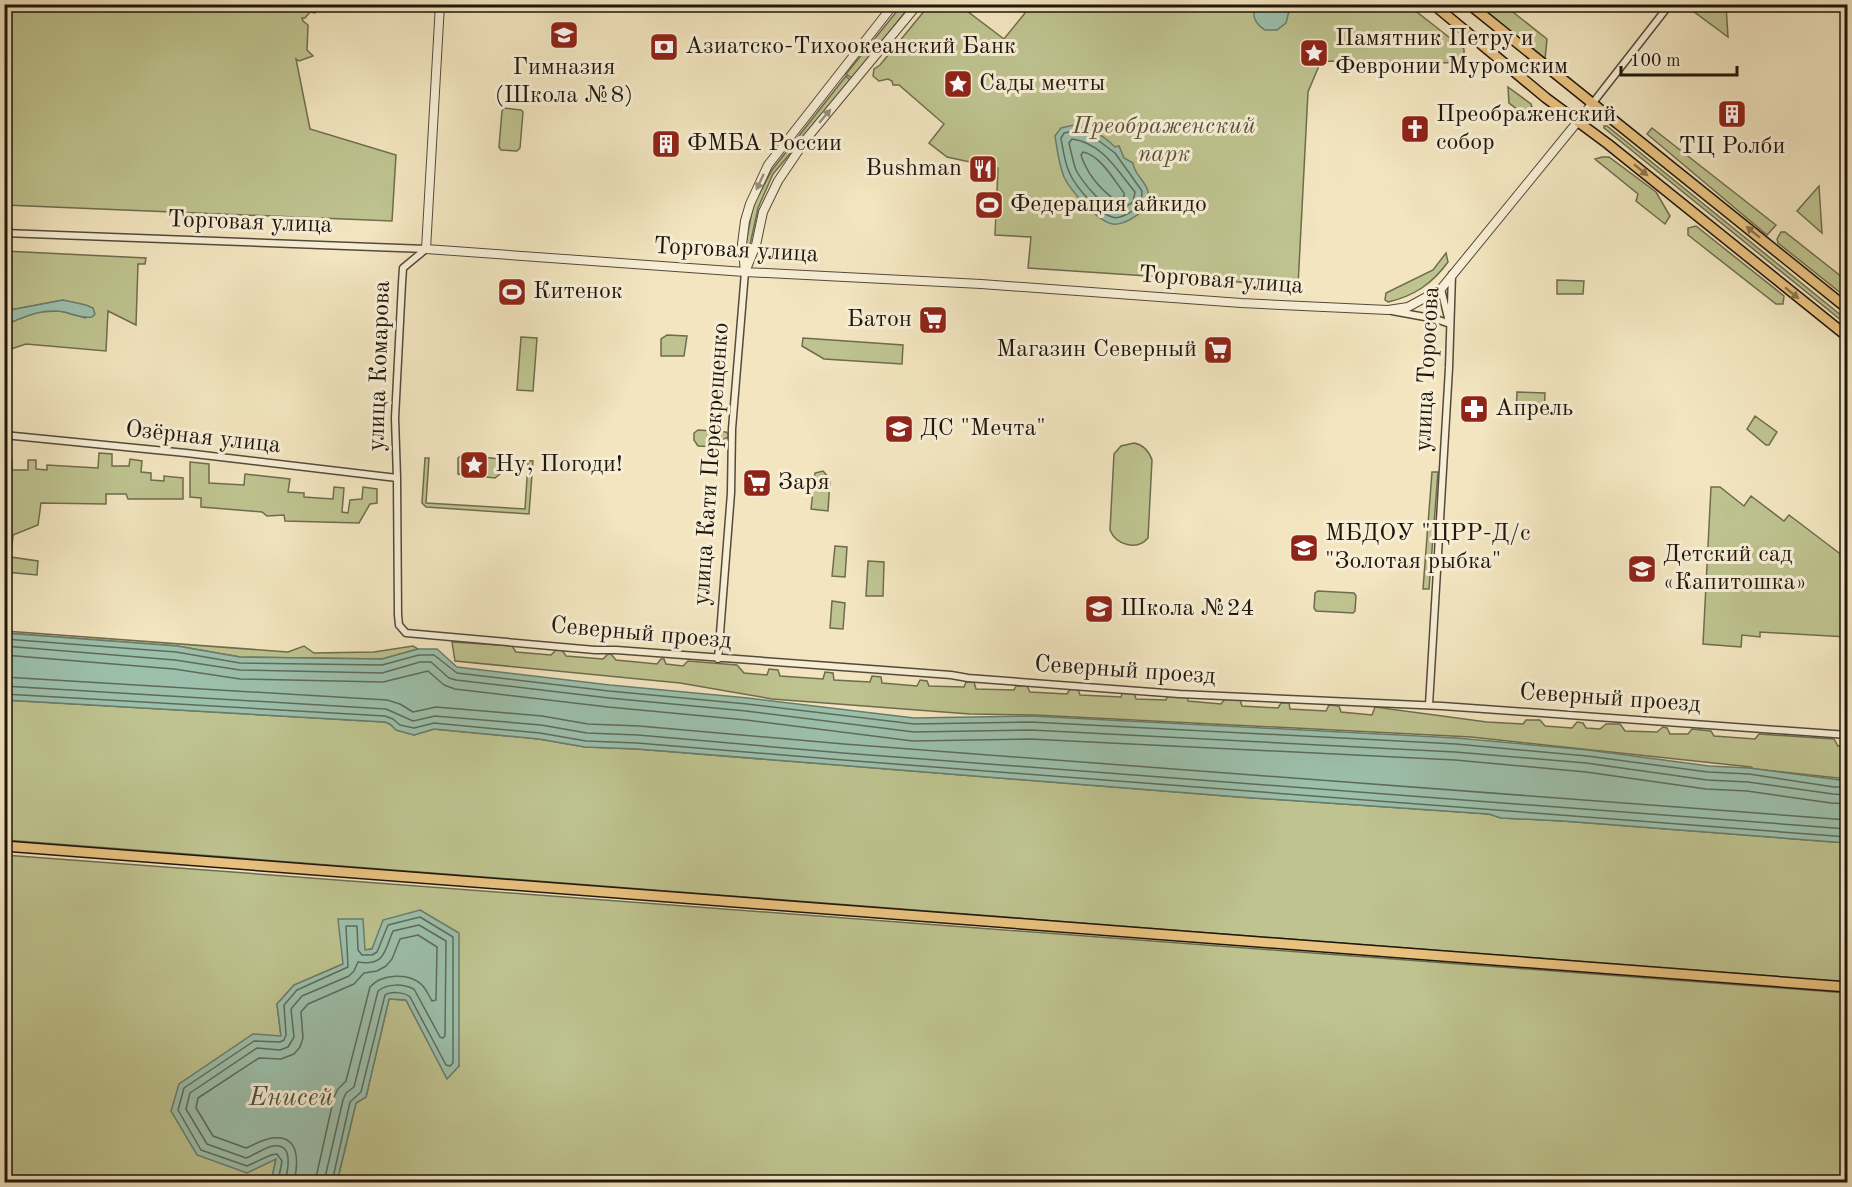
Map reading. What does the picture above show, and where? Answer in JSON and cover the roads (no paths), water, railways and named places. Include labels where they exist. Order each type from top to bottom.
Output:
[{"type":"main road","points":[[1433,4],[1848,338]]},
{"type":"main road","points":[[1469,4],[1848,309]]},
{"type":"main road","points":[[4,846],[1848,987]]},
{"type":"street","points":[[426,249],[440,4]]},
{"type":"street","name":"улица Кати Перекрещенко","points":[[718,659],[731,493],[732,429],[745,272],[742,244],[745,221],[750,204],[768,165],[894,4]]},
{"type":"street","name":"улица Кати Перекрещенко","points":[[745,272],[756,245],[763,212],[778,181],[807,138],[918,4]]},
{"type":"street","name":"улица Торосова","points":[[1429,705],[1449,368],[1452,274],[1578,122],[1670,4]]},
{"type":"street","name":"Торговая улица","points":[[4,233],[426,249],[745,272],[1388,310],[1408,307],[1441,289],[1452,274]]},
{"type":"street","name":"улица Комарова","points":[[402,631],[398,615],[398,478],[395,418],[403,268],[426,249]]},
{"type":"street","points":[[1441,289],[1450,324]]},
{"type":"street","points":[[1441,289],[1451,299]]},
{"type":"street","points":[[1388,310],[1450,324]]},
{"type":"street","name":"Озёрная улица","points":[[4,435],[186,453],[398,478]]},
{"type":"street","name":"Северный проезд","points":[[402,631],[595,650],[951,675],[1179,694],[1429,705],[1848,735]]},
{"type":"water","points":[[1256,5],[1286,5],[1289,11],[1286,23],[1277,30],[1265,30],[1255,19]]},
{"type":"water","points":[[1074,125],[1096,133],[1115,147],[1119,146],[1124,158],[1133,163],[1148,193],[1146,206],[1137,215],[1120,224],[1107,222],[1086,205],[1068,183],[1058,157],[1055,136],[1061,128]]},
{"type":"water","points":[[63,300],[93,308],[95,314],[92,317],[85,317],[48,311],[5,325],[5,311]]},
{"type":"water","points":[[4,633],[177,646],[240,657],[382,659],[418,649],[437,649],[457,667],[914,718],[1031,716],[1457,738],[1588,750],[1709,766],[1749,768],[1847,781],[1847,843],[1501,818],[1489,814],[1239,797],[637,749],[585,747],[539,739],[434,729],[414,735],[396,730],[385,722],[5,700]]},
{"type":"water","name":"Енисей","points":[[420,910],[459,933],[459,1066],[447,1079],[406,1000],[389,999],[366,1097],[356,1103],[337,1182],[271,1182],[276,1159],[247,1173],[197,1155],[171,1111],[179,1084],[253,1034],[281,1036],[277,1004],[294,985],[343,964],[338,919],[363,919],[365,950],[372,949],[383,920]]},
{"type":"place","name":"Гимназия (Школа №8)","points":[[564,35]]},
{"type":"place","name":"Азиатско-Тихоокеанский Банк","points":[[664,47]]},
{"type":"place","name":"Памятник Петру и Февронии Муромским","points":[[1314,53]]},
{"type":"place","name":"Сады мечты","points":[[958,84]]},
{"type":"place","name":"ТЦ Ролби","points":[[1732,114]]},
{"type":"place","name":"Преображенский собор","points":[[1415,129]]},
{"type":"place","name":"ФМБА России","points":[[666,144]]},
{"type":"place","name":"Bushman","points":[[983,169]]},
{"type":"place","name":"Федерация айкидо","points":[[989,205]]},
{"type":"place","name":"Китенок","points":[[512,292]]},
{"type":"place","name":"Батон","points":[[933,320]]},
{"type":"place","name":"Магазин Северный","points":[[1218,350]]},
{"type":"place","name":"Апрель","points":[[1474,409]]},
{"type":"place","name":"ДС \"Мечта\"","points":[[899,429]]},
{"type":"place","name":"Ну, Погоди!","points":[[474,465]]},
{"type":"place","name":"Заря","points":[[757,483]]},
{"type":"place","name":"МБДОУ \"ЦРР-Д/с \"Золотая рыбка\"","points":[[1304,548]]},
{"type":"place","name":"Детский сад «Капитошка»","points":[[1642,569]]},
{"type":"place","name":"Школа №24","points":[[1099,609]]},
{"type":"park label","name":"Преображенский парк","points":[[1164,141]]}]
